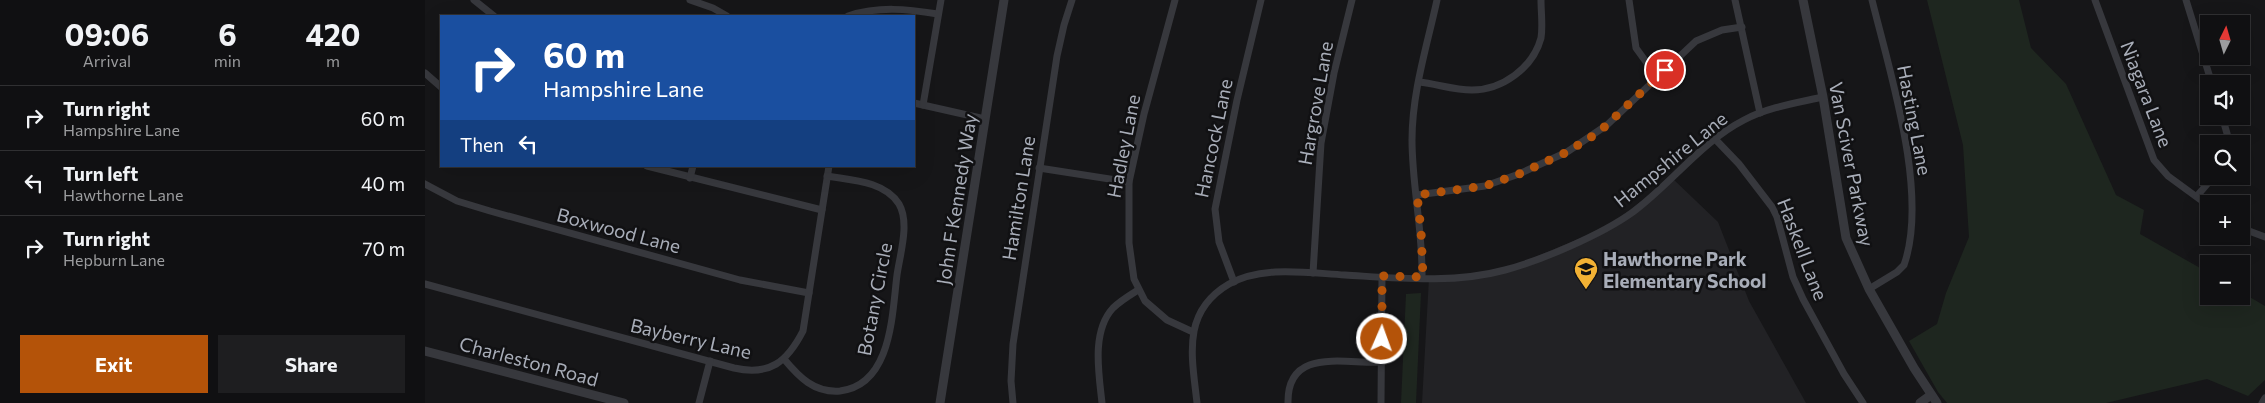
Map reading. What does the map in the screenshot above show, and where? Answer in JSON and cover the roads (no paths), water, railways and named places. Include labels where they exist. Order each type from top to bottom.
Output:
[{"type":"street","points":[[475,0],[493,15]]},
{"type":"street","points":[[690,0],[713,8],[725,15]]},
{"type":"street","points":[[923,105],[941,0]]},
{"type":"street","name":"John F Kennedy Way","points":[[941,403],[1004,0]]},
{"type":"street","name":"Hamilton Lane","points":[[1013,403],[1013,344],[1057,56],[1072,0]]},
{"type":"street","name":"Hadley Lane","points":[[1175,0],[1144,114],[1129,182],[1127,200],[1130,253],[1134,280],[1138,290],[1159,315],[1193,332]]},
{"type":"street","name":"Hancock Lane","points":[[1234,282],[1217,232],[1216,198],[1261,0]]},
{"type":"street","name":"Hargrove Lane","points":[[1313,273],[1321,143],[1334,73],[1352,0]]},
{"type":"street","points":[[1423,277],[1421,230],[1412,138],[1419,82],[1437,0]]},
{"type":"street","points":[[1419,82],[1454,89],[1473,90],[1492,87],[1510,79],[1526,66],[1537,49],[1542,30],[1541,0]]},
{"type":"street","points":[[1629,0],[1636,48],[1657,77]]},
{"type":"street","points":[[1735,0],[1760,113]]},
{"type":"street","name":"Van Sciver Parkway","points":[[1803,0],[1823,97],[1846,238],[1869,289],[1937,403]]},
{"type":"street","name":"Hasting Lane","points":[[1869,289],[1897,272],[1904,265],[1912,207],[1910,168],[1872,0]]},
{"type":"street","name":"Niagara Lane","points":[[2095,0],[2154,160],[2168,176],[2200,198]]},
{"type":"street","points":[[2187,0],[2209,75]]},
{"type":"street","points":[[852,15],[869,10],[890,8],[938,14]]},
{"type":"street","points":[[1417,195],[1474,189],[1513,176],[1556,158],[1599,132],[1696,41],[1713,33],[1742,27]]},
{"type":"street","points":[[425,73],[440,86]]},
{"type":"street","name":"Hampshire Lane","points":[[1197,403],[1191,360],[1193,332],[1198,317],[1211,298],[1234,282],[1249,276],[1272,273],[1423,277],[1477,276],[1504,270],[1595,234],[1643,205],[1734,126],[1760,113],[1823,97]]},
{"type":"street","points":[[915,103],[985,119]]},
{"type":"street","name":"Haskell Lane","points":[[1716,140],[1739,164],[1772,207],[1793,277],[1803,299],[1844,374],[1863,403]]},
{"type":"street","points":[[651,167],[821,210]]},
{"type":"street","points":[[690,178],[693,167]]},
{"type":"street","points":[[784,359],[792,352],[803,331],[829,167]]},
{"type":"street","points":[[1039,168],[1129,182]]},
{"type":"street","name":"Botany Circle","points":[[784,359],[807,383],[824,390],[843,390],[853,388],[871,377],[881,360],[886,340],[903,233],[902,212],[898,204],[885,190],[867,183],[827,176]]},
{"type":"street","name":"Boxwood Lane","points":[[425,184],[452,198],[490,211],[740,280],[809,293]]},
{"type":"street","points":[[2197,196],[2207,185]]},
{"type":"street","points":[[2250,231],[2265,237]]},
{"type":"street","points":[[1381,403],[1382,276]]},
{"type":"street","name":"Bayberry Lane","points":[[425,284],[744,370],[765,368],[784,359]]},
{"type":"street","points":[[1102,403],[1098,365],[1103,327],[1113,309],[1138,290]]},
{"type":"street","name":"Charleston Road","points":[[425,351],[624,403]]},
{"type":"street","points":[[699,403],[710,361]]},
{"type":"street","points":[[1288,403],[1288,392],[1294,375],[1310,364],[1328,361],[1381,362]]},
{"type":"street","points":[[1920,403],[1931,395]]},
{"type":"street","points":[[2262,403],[2265,398]]},
{"type":"place","name":"Hawthorne Park Elementary School","points":[[1586,290]]}]
